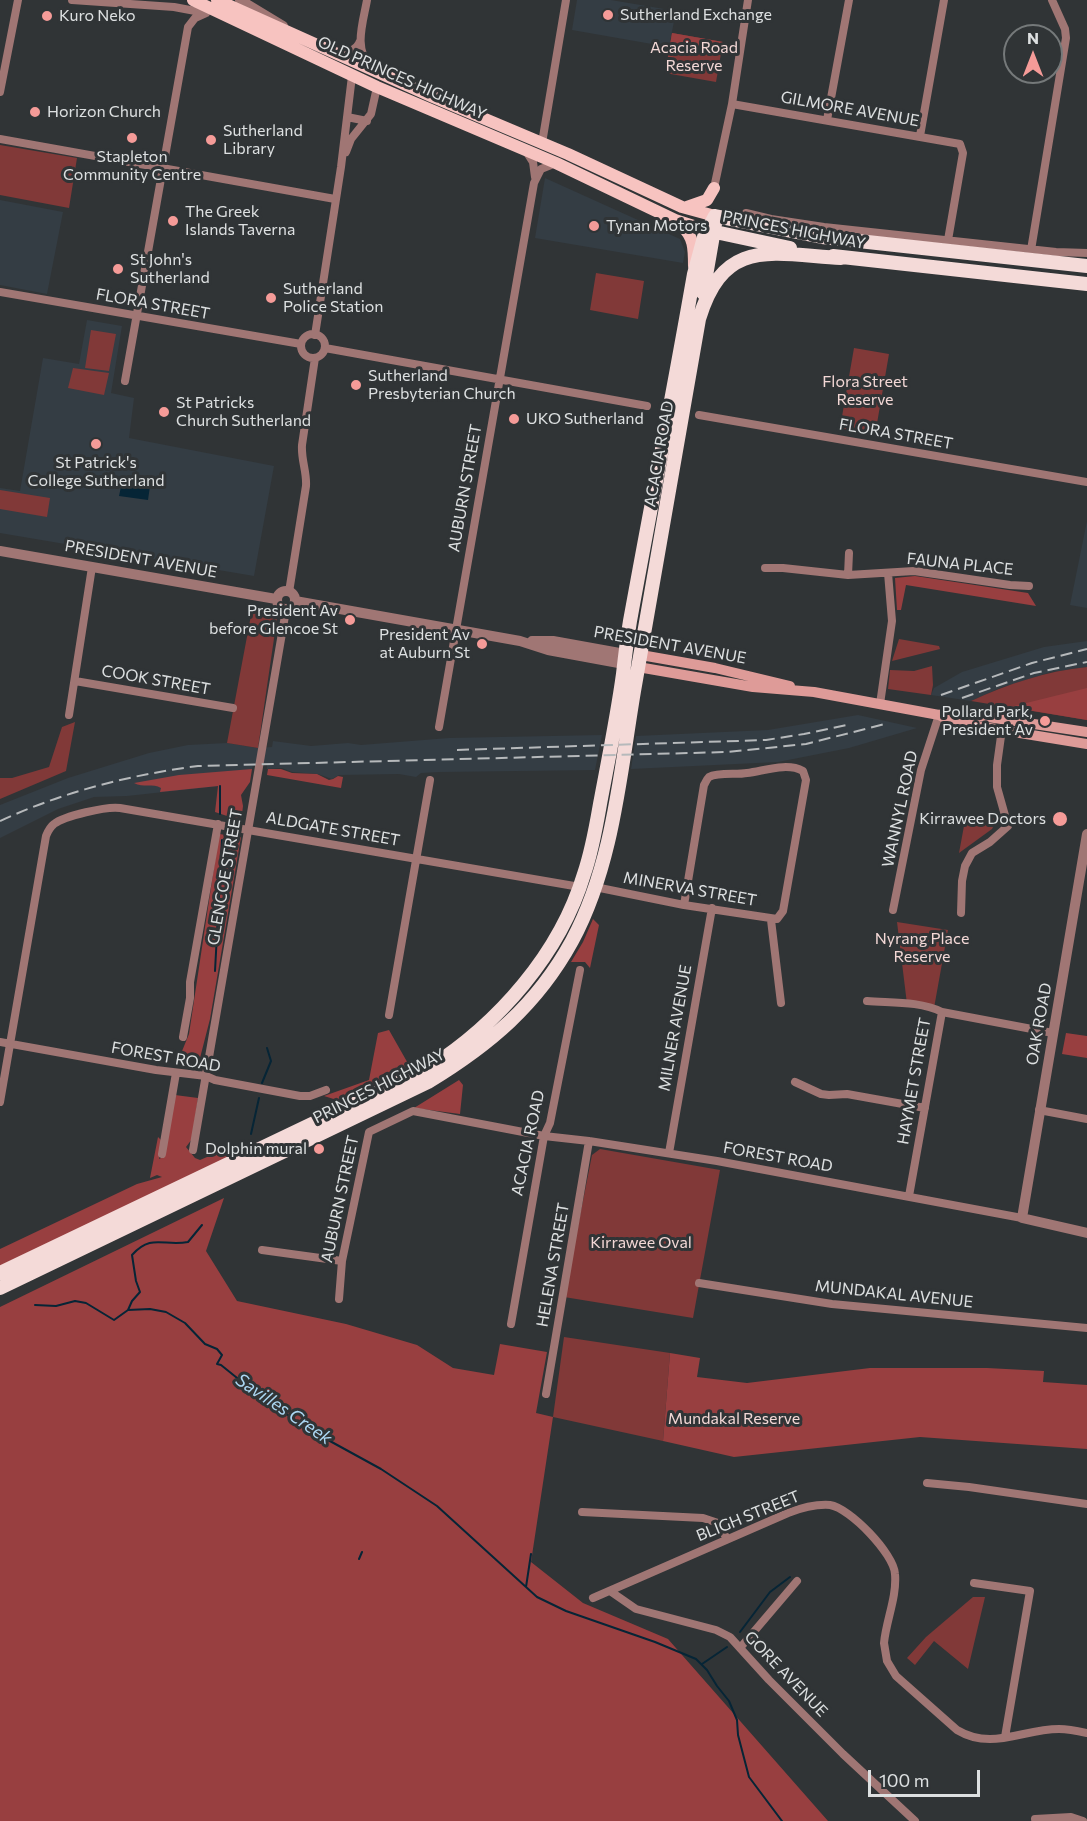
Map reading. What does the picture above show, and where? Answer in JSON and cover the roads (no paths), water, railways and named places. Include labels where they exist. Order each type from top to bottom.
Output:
[{"type":"highway","points":[[699,319],[710,231],[715,216]]},
{"type":"highway","name":"PRINCES HIGHWAY","points":[[715,216],[789,232],[854,242],[1087,266]]},
{"type":"highway","name":"PRINCES HIGHWAY","points":[[710,231],[841,258],[1087,284]]},
{"type":"highway","name":"ACACIA ROAD","points":[[620,735],[624,659],[694,274],[710,231]]},
{"type":"highway","name":"ACACIA ROAD","points":[[614,769],[620,735],[640,661],[699,319],[706,297],[714,282],[726,268],[742,260],[770,254],[841,258]]},
{"type":"highway","name":"PRESIDENT AVENUE","points":[[624,659],[640,661]]},
{"type":"highway","name":"PRINCES HIGHWAY","points":[[0,1273],[429,1068],[472,1037],[491,1021],[525,981],[557,934],[580,887],[614,769]]},
{"type":"highway","name":"PRINCES HIGHWAY","points":[[0,1288],[386,1104],[457,1065],[500,1032],[543,984],[573,938],[595,887],[608,837],[614,769]]},
{"type":"main road","points":[[193,0],[251,28]]},
{"type":"main road","points":[[217,0],[306,39],[326,52],[367,71],[377,87]]},
{"type":"main road","name":"OLD PRINCES HIGHWAY","points":[[251,28],[352,76],[561,166],[675,220],[710,231]]},
{"type":"main road","name":"OLD PRINCES HIGHWAY","points":[[306,39],[682,207],[715,216]]},
{"type":"main road","points":[[542,143],[549,157],[561,166]]},
{"type":"main road","points":[[682,207],[704,202],[710,198],[714,188]]},
{"type":"main road","points":[[675,220],[689,233],[693,241],[694,274]]},
{"type":"main road","name":"PRESIDENT AVENUE","points":[[640,661],[715,668],[814,692],[939,715],[953,722],[1087,744]]},
{"type":"main road","name":"PRESIDENT AVENUE","points":[[939,715],[955,712],[1087,732]]},
{"type":"street","points":[[0,92],[18,0]]},
{"type":"street","name":"OLD PRINCES HIGHWAY","points":[[72,0],[181,9],[206,13],[251,28]]},
{"type":"street","points":[[240,0],[306,39]]},
{"type":"street","points":[[335,52],[353,50],[358,46],[367,0]]},
{"type":"street","points":[[542,143],[566,0]]},
{"type":"street","points":[[714,188],[732,104],[748,0]]},
{"type":"street","points":[[827,120],[849,0]]},
{"type":"street","points":[[920,136],[944,0]]},
{"type":"street","points":[[1031,250],[1066,38],[1063,23],[1052,0]]},
{"type":"street","points":[[125,381],[188,27],[187,17],[181,9]]},
{"type":"street","points":[[188,27],[195,18],[206,13]]},
{"type":"street","points":[[360,41],[363,57],[372,69]]},
{"type":"street","points":[[315,334],[341,167],[352,76]]},
{"type":"street","points":[[341,167],[350,142],[372,111],[377,87]]},
{"type":"street","name":"GILMORE AVENUE","points":[[732,104],[957,142],[962,146],[963,153],[948,240]]},
{"type":"street","points":[[347,117],[367,121]]},
{"type":"street","points":[[516,132],[534,132],[545,126]]},
{"type":"street","points":[[545,126],[549,140],[561,151]]},
{"type":"street","points":[[0,140],[335,199]]},
{"type":"street","name":"AUBURN STREET","points":[[439,727],[534,183],[533,164],[526,151]]},
{"type":"street","points":[[534,183],[541,169],[561,166]]},
{"type":"street","name":"PRINCES HIGHWAY","points":[[746,213],[824,227],[1031,250],[1087,253]]},
{"type":"street","name":"FLORA STREET","points":[[0,292],[301,344]]},
{"type":"street","points":[[315,334],[322,338],[325,348],[322,355],[315,358],[304,355],[301,344],[305,338],[315,334]]},
{"type":"street","points":[[325,348],[647,406]]},
{"type":"street","points":[[292,596],[282,592],[276,599],[279,607],[286,610],[292,608],[307,475],[302,459],[302,445],[315,358]]},
{"type":"street","name":"FLORA STREET","points":[[699,415],[1087,482]]},
{"type":"street","name":"PRESIDENT AVENUE","points":[[0,551],[276,599]]},
{"type":"street","points":[[848,575],[849,553]]},
{"type":"street","points":[[69,715],[92,567]]},
{"type":"street","name":"FAUNA PLACE","points":[[765,568],[848,575],[914,571],[1029,586]]},
{"type":"street","name":"FAUNA PLACE","points":[[880,704],[892,621],[888,573]]},
{"type":"street","name":"PRESIDENT AVENUE","points":[[292,596],[520,641],[553,641],[624,659]]},
{"type":"street","name":"GLENCOE STREET","points":[[193,1150],[286,610]]},
{"type":"street","name":"COOK STREET","points":[[75,681],[233,708]]},
{"type":"street","name":"WANNYL ROAD","points":[[893,910],[921,770],[939,715]]},
{"type":"street","points":[[961,914],[965,866],[972,853],[990,842],[1008,826],[997,788],[997,765],[1002,729]]},
{"type":"street","points":[[684,904],[704,785],[708,779],[713,776],[771,768],[798,768],[806,774],[783,911],[775,919],[781,1003]]},
{"type":"street","points":[[389,1015],[430,780]]},
{"type":"street","name":"ALDGATE STREET","points":[[10,1043],[46,836],[50,828],[58,821],[112,807],[580,887]]},
{"type":"street","name":"GLENCOE STREET","points":[[183,1037],[190,998],[190,982],[218,824]]},
{"type":"street","name":"OAK ROAD","points":[[1022,1218],[1053,1033],[1082,897],[1086,840]]},
{"type":"street","name":"MINERVA STREET","points":[[595,887],[775,919]]},
{"type":"street","name":"MILNER AVENUE","points":[[669,1153],[712,908]]},
{"type":"street","name":"ACACIA ROAD","points":[[511,1323],[544,1136],[550,1123],[580,970]]},
{"type":"street","points":[[867,1001],[907,1004],[934,1008],[942,1012]]},
{"type":"street","name":"HAYMET STREET","points":[[909,1196],[942,1012],[1053,1033]]},
{"type":"street","name":"FOREST ROAD","points":[[0,1042],[206,1077],[300,1096],[326,1090]]},
{"type":"street","points":[[0,1102],[10,1043]]},
{"type":"street","points":[[162,1154],[176,1072]]},
{"type":"street","points":[[795,1082],[820,1094],[847,1094],[925,1108]]},
{"type":"street","points":[[1039,1110],[1087,1119]]},
{"type":"street","name":"AUBURN STREET","points":[[339,1299],[342,1261],[369,1132],[413,1111],[463,1120]]},
{"type":"street","name":"FOREST ROAD","points":[[463,1120],[544,1136],[669,1153],[909,1196],[1087,1233]]},
{"type":"street","name":"HELENA STREET","points":[[546,1394],[589,1141]]},
{"type":"street","points":[[262,1250],[342,1261]]},
{"type":"street","name":"MUNDAKAL AVENUE","points":[[699,1283],[832,1304],[1087,1328]]},
{"type":"street","points":[[927,1483],[1087,1504]]},
{"type":"street","name":"BLIGH STREET","points":[[593,1598],[801,1509],[830,1505],[856,1520],[875,1540],[894,1569],[895,1583],[884,1643],[885,1653],[892,1670],[957,1730],[967,1736],[983,1740],[1058,1729],[1087,1733]]},
{"type":"street","points":[[582,1512],[703,1518],[718,1523],[727,1539]]},
{"type":"street","points":[[740,1648],[797,1581]]},
{"type":"street","points":[[974,1583],[1030,1591],[1005,1737]]},
{"type":"street","name":"GORE AVENUE","points":[[610,1591],[636,1609],[650,1615],[724,1633],[843,1754],[915,1821]]},
{"type":"street","points":[[1035,1819],[1071,1817],[1083,1821]]},
{"type":"water","points":[[122,482],[150,486],[148,500],[119,496]]},
{"type":"waterway","points":[[220,786],[220,814]]},
{"type":"waterway","points":[[215,971],[222,840]]},
{"type":"waterway","points":[[262,1083],[271,1061],[267,1048]]},
{"type":"waterway","points":[[251,1134],[259,1098]]},
{"type":"waterway","points":[[128,1310],[140,1292],[132,1255],[146,1244],[188,1242],[202,1225]]},
{"type":"waterway","name":"Savilles Creek","points":[[35,1305],[56,1306],[75,1301],[86,1303],[114,1320],[128,1310],[150,1309],[166,1312],[185,1323],[205,1344],[217,1349],[222,1355],[217,1364],[308,1429],[381,1469],[437,1506],[526,1587]]},
{"type":"waterway","points":[[359,1559],[362,1552]]},
{"type":"waterway","name":"Savilles Creek","points":[[531,1554],[526,1587],[537,1597],[566,1611],[696,1659],[707,1670],[729,1701],[737,1720],[738,1735],[749,1777],[782,1821]]},
{"type":"waterway","points":[[740,1632],[770,1592],[790,1577]]},
{"type":"waterway","points":[[702,1664],[727,1647]]},
{"type":"railway","points":[[941,695],[1032,663],[1087,649]]},
{"type":"railway","points":[[962,698],[1034,673],[1087,662]]},
{"type":"railway","points":[[457,750],[766,740],[851,724]]},
{"type":"railway","points":[[0,821],[48,801],[97,786],[147,774],[198,766],[728,752],[806,744],[885,724]]},
{"type":"place","name":"Sutherland Exchange","points":[[608,15]]},
{"type":"place","name":"Kuro Neko","points":[[47,16]]},
{"type":"place","name":"Horizon Church","points":[[35,112]]},
{"type":"place","name":"Stapleton Community Centre","points":[[132,138]]},
{"type":"place","name":"Sutherland Library","points":[[211,140]]},
{"type":"place","name":"The Greek Islands Taverna","points":[[173,221]]},
{"type":"place","name":"Tynan Motors","points":[[594,226]]},
{"type":"place","name":"St John's Sutherland","points":[[118,269]]},
{"type":"place","name":"Sutherland Police Station","points":[[271,298]]},
{"type":"place","name":"Sutherland Presbyterian Church","points":[[356,385]]},
{"type":"place","name":"St Patricks Church Sutherland","points":[[164,412]]},
{"type":"place","name":"UKO Sutherland","points":[[514,419]]},
{"type":"place","name":"St Patrick's College Sutherland","points":[[96,444]]},
{"type":"place","name":"President Av before Glencoe St","points":[[350,620]]},
{"type":"place","name":"President Av at Auburn St","points":[[482,644]]},
{"type":"place","name":"Pollard Park, President Av","points":[[1045,721]]},
{"type":"place","name":"Kirrawee Doctors","points":[[1060,819]]},
{"type":"place","name":"Dolphin mural","points":[[319,1149]]},
{"type":"park label","name":"Acacia Road Reserve","points":[[694,57]]},
{"type":"park label","name":"Flora Street Reserve","points":[[865,391]]},
{"type":"park label","name":"Nyrang Place Reserve","points":[[922,948]]},
{"type":"park label","name":"Kirrawee Oval","points":[[641,1243]]},
{"type":"park label","name":"Mundakal Reserve","points":[[734,1419]]}]
